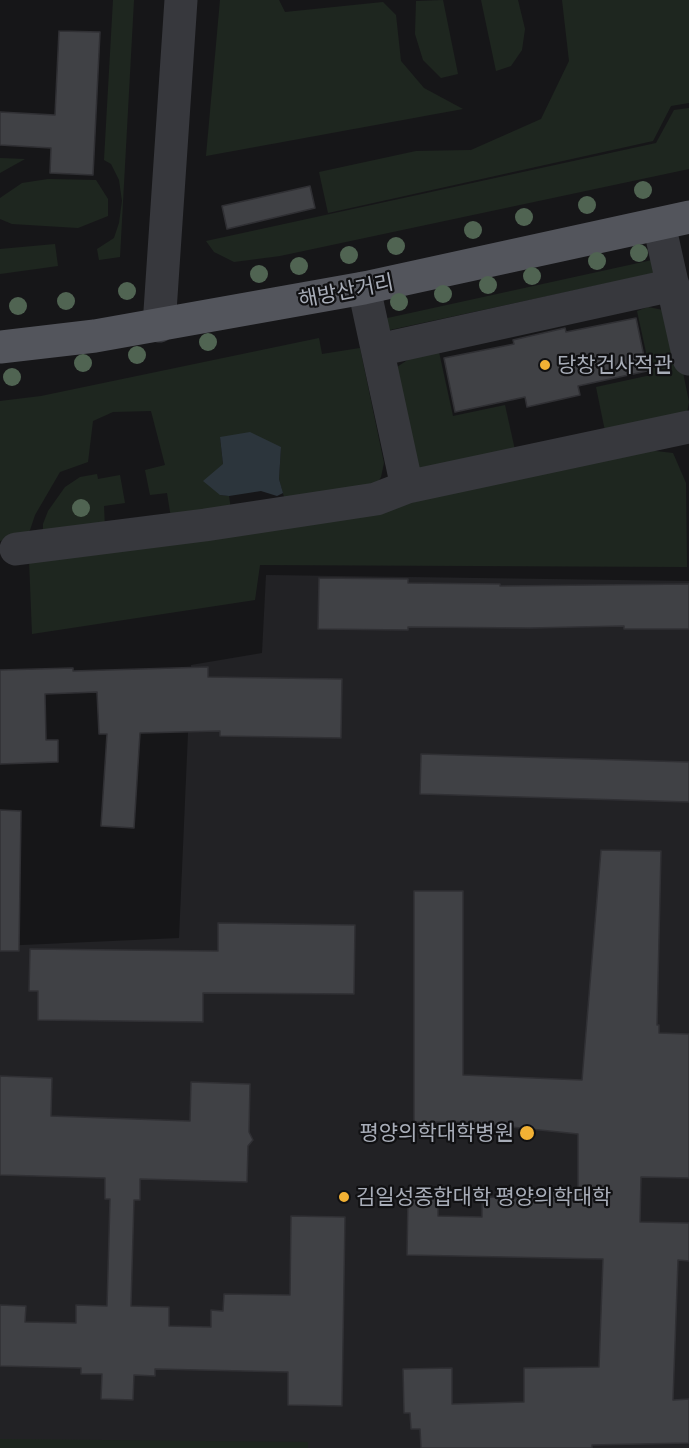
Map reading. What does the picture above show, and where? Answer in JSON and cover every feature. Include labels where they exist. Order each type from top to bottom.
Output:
[{"type":"main road","name":"해방산거리","points":[[0,347],[159,326],[364,288],[674,221]]},
{"type":"lane","points":[[159,326],[181,0]]},
{"type":"lane","points":[[674,221],[673,285],[689,359]]},
{"type":"lane","points":[[378,350],[673,285]]},
{"type":"lane","points":[[364,288],[407,487]]},
{"type":"lane","points":[[16,549],[206,525],[376,499],[407,487],[689,427]]},
{"type":"shaded area","points":[[113,0],[134,0],[120,257],[99,260],[97,249],[114,238],[122,201],[119,180],[111,164],[104,160]]},
{"type":"shaded area","points":[[220,0],[279,0],[285,12],[383,2],[396,15],[401,61],[424,88],[463,109],[206,156]]},
{"type":"shaded area","points":[[443,0],[458,74],[441,78],[423,60],[415,34],[416,1]]},
{"type":"shaded area","points":[[481,0],[518,0],[525,29],[522,50],[511,66],[496,71]]},
{"type":"shaded area","points":[[562,0],[689,0],[689,103],[671,106],[653,141],[328,213],[319,172],[416,151],[471,150],[541,119],[569,61]]},
{"type":"shaded area","points":[[689,108],[689,169],[280,256],[234,262],[214,252],[206,241],[656,143],[674,110]]},
{"type":"shaded area","points":[[0,158],[25,159],[0,173]]},
{"type":"shaded area","points":[[48,179],[96,180],[108,199],[108,216],[78,228],[12,224],[0,219],[0,198],[22,183]]},
{"type":"shaded area","points":[[55,244],[58,266],[0,274],[0,249]]},
{"type":"shaded area","points":[[652,260],[655,273],[385,331],[383,319]]},
{"type":"shaded area","points":[[648,307],[663,310],[673,323],[689,402],[687,413],[605,431],[596,387],[651,375],[637,311]]},
{"type":"shaded area","points":[[319,338],[322,354],[360,348],[384,463],[376,486],[287,508],[279,479],[281,447],[220,437],[223,464],[220,495],[229,496],[232,516],[171,518],[167,493],[150,495],[145,470],[165,465],[151,411],[113,412],[93,421],[88,462],[60,472],[35,515],[30,530],[15,539],[0,541],[0,401],[41,396]]},
{"type":"shaded area","points":[[439,352],[453,416],[505,405],[515,450],[416,472],[397,367],[409,359]]},
{"type":"shaded area","points":[[250,432],[281,447],[279,479],[283,493],[277,496],[261,491],[229,496],[220,495],[203,481],[223,464],[220,437]]},
{"type":"shaded area","points":[[647,450],[673,453],[686,483],[687,567],[260,565],[255,600],[32,634],[29,559]]},
{"type":"shaded area","points":[[97,474],[98,479],[120,475],[125,503],[104,506],[105,529],[43,534],[43,524],[48,511],[65,487],[80,477]]},
{"type":"shaded area","name":"김일성종합대학 평양의학대학","points":[[266,575],[689,581],[689,1448],[0,1448],[0,946],[179,938],[191,665],[262,653]]},
{"type":"shaded area","points":[[0,1439],[308,1442],[308,1448],[0,1448]]},
{"type":"building","points":[[59,31],[100,32],[93,175],[50,173],[51,148],[0,145],[0,112],[55,115]]},
{"type":"building","points":[[310,186],[315,208],[227,229],[222,206]]},
{"type":"building","name":"당창건사적관","points":[[636,318],[647,371],[578,386],[580,395],[527,407],[525,397],[455,412],[444,358],[514,344],[513,340],[565,328],[566,332]]},
{"type":"building","points":[[319,578],[408,579],[408,583],[500,584],[500,586],[689,584],[689,629],[624,629],[624,626],[408,627],[408,630],[318,629]]},
{"type":"building","points":[[208,667],[208,677],[342,679],[341,738],[220,736],[220,731],[140,733],[134,828],[101,826],[107,734],[99,734],[97,692],[45,694],[46,740],[58,740],[58,762],[0,764],[0,670],[73,668],[73,671]]},
{"type":"building","points":[[421,754],[689,762],[689,802],[420,794]]},
{"type":"building","points":[[0,810],[21,811],[19,951],[0,951]]},
{"type":"building","points":[[601,850],[661,851],[657,1025],[659,1025],[659,1033],[689,1034],[689,1178],[641,1177],[640,1222],[689,1223],[689,1261],[678,1260],[673,1400],[689,1399],[689,1443],[592,1445],[592,1448],[421,1448],[420,1429],[411,1429],[410,1413],[404,1413],[403,1369],[452,1368],[452,1404],[524,1402],[524,1368],[599,1367],[603,1259],[407,1255],[408,1196],[438,1196],[438,1216],[482,1217],[482,1197],[526,1198],[526,1189],[578,1191],[578,1134],[463,1122],[414,1122],[414,891],[463,891],[463,1075],[582,1080]]},
{"type":"building","points":[[218,923],[355,925],[354,994],[203,993],[203,1022],[38,1020],[38,991],[29,991],[30,949],[218,951]]},
{"type":"building","points":[[0,1076],[52,1078],[51,1116],[190,1121],[191,1082],[250,1084],[249,1132],[253,1140],[248,1146],[247,1182],[140,1179],[140,1200],[134,1200],[131,1306],[169,1307],[169,1326],[211,1327],[211,1310],[223,1311],[224,1294],[290,1295],[291,1216],[345,1217],[342,1406],[288,1405],[288,1372],[155,1369],[155,1376],[134,1375],[133,1400],[101,1399],[102,1374],[81,1374],[81,1368],[0,1366],[0,1305],[26,1306],[25,1322],[76,1323],[76,1305],[107,1306],[110,1199],[105,1199],[105,1178],[0,1175]]},
{"type":"place","name":"당창건사적관","points":[[545,365]]},
{"type":"place","name":"평양의학대학병원","points":[[527,1133]]},
{"type":"place","name":"김일성종합대학 평양의학대학","points":[[344,1197]]}]
